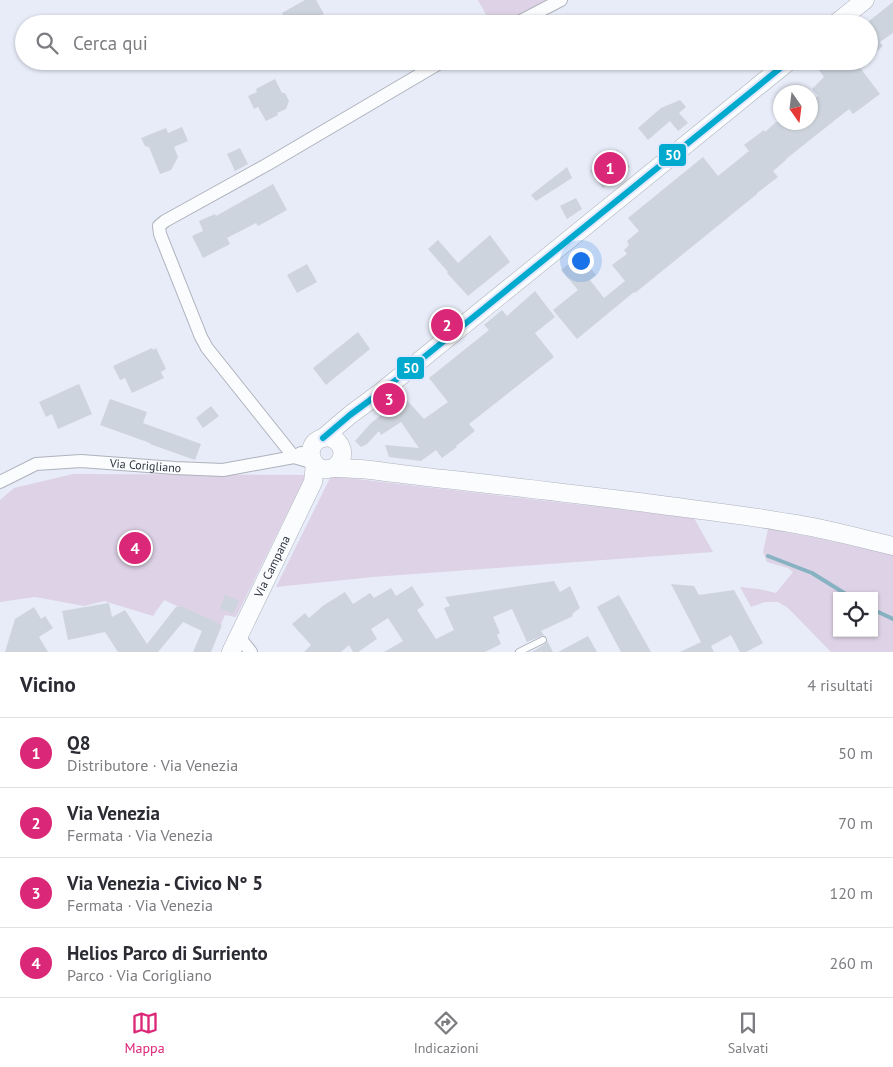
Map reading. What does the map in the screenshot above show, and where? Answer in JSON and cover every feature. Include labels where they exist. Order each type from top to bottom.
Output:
[{"type":"main road","points":[[846,15],[864,0]]},
{"type":"main road","points":[[778,70],[318,441],[310,454],[327,465],[781,521],[893,546]]},
{"type":"main road","name":"Via Campana","points":[[237,639],[327,465],[350,415]]},
{"type":"main road","points":[[318,441],[333,438],[341,446],[327,465]]},
{"type":"street","points":[[532,15],[561,0]]},
{"type":"street","points":[[327,465],[294,457],[207,348],[160,234],[159,226],[428,70]]},
{"type":"street","points":[[294,457],[318,441]]},
{"type":"street","name":"Via Corigliano","points":[[0,482],[36,464],[81,461],[223,470],[294,457]]},
{"type":"street","points":[[237,639],[251,652]]},
{"type":"lane","points":[[519,652],[543,640]]},
{"type":"shaded area","points":[[478,0],[554,0],[525,15],[486,15]]},
{"type":"shaded area","points":[[73,474],[306,475],[236,617],[225,615],[220,626],[164,600],[153,616],[104,601],[84,606],[35,597],[0,602],[0,500],[14,488]]},
{"type":"shaded area","points":[[331,476],[694,518],[713,552],[373,577],[276,587]]},
{"type":"shaded area","points":[[768,529],[893,555],[893,652],[831,652],[788,608],[778,602],[765,602],[751,607],[740,587],[776,593],[793,572],[788,568],[767,562],[763,552]]},
{"type":"building","points":[[305,0],[316,0],[324,14],[283,15],[282,13]]},
{"type":"building","points":[[893,2],[893,33],[880,42],[883,46],[878,50],[878,15]]},
{"type":"building","points":[[819,70],[862,70],[880,94],[853,114],[849,109],[786,159],[773,171],[778,177],[577,339],[553,310],[578,290],[561,270],[580,255],[596,275],[590,280],[604,298],[625,281],[612,265],[627,254],[624,250],[629,245],[627,241],[639,231],[628,218],[703,157],[718,176],[749,151],[744,145],[773,125],[773,130],[818,130],[818,85],[816,85],[824,77]]},
{"type":"building","points":[[275,79],[282,93],[285,93],[289,101],[286,109],[266,121],[258,107],[254,109],[248,96],[257,92],[256,89]]},
{"type":"building","points":[[680,100],[686,107],[679,113],[688,123],[678,131],[670,121],[648,140],[638,128],[661,108]]},
{"type":"building","points":[[182,127],[188,141],[174,147],[178,157],[171,170],[160,174],[149,147],[145,146],[141,138],[166,128],[168,133]]},
{"type":"building","points":[[240,148],[248,164],[235,171],[227,154]]},
{"type":"building","points":[[617,150],[630,167],[603,188],[590,171]]},
{"type":"building","points":[[567,167],[572,178],[536,201],[531,195]]},
{"type":"building","points":[[273,184],[287,210],[258,226],[256,223],[227,238],[230,244],[203,258],[192,236],[203,231],[199,221],[215,214],[216,216]]},
{"type":"building","points":[[576,198],[582,209],[567,219],[560,206]]},
{"type":"building","points":[[490,235],[510,262],[468,296],[428,249],[438,240],[458,263]]},
{"type":"building","points":[[307,264],[317,282],[297,293],[287,275]]},
{"type":"building","points":[[535,291],[555,317],[535,333],[554,357],[469,424],[475,431],[457,447],[442,458],[436,450],[421,461],[389,457],[385,445],[419,448],[401,422],[381,435],[379,431],[367,444],[361,447],[355,441],[371,423],[404,397],[424,419],[448,402],[429,378],[489,330],[484,325],[502,310],[507,316]]},
{"type":"building","points":[[358,332],[370,349],[326,385],[313,368]]},
{"type":"building","points":[[152,348],[153,350],[156,348],[166,369],[161,372],[164,378],[132,393],[125,378],[120,380],[113,366]]},
{"type":"building","points":[[79,384],[92,414],[58,429],[52,414],[46,417],[39,402]]},
{"type":"building","points":[[110,399],[147,412],[143,423],[201,444],[195,460],[100,425]]},
{"type":"building","points":[[211,406],[219,416],[203,428],[196,418]]},
{"type":"building","points":[[554,581],[560,592],[570,586],[580,608],[572,614],[573,616],[541,631],[544,635],[527,642],[512,609],[493,617],[500,633],[497,635],[501,644],[485,652],[384,652],[403,641],[388,618],[371,629],[377,639],[358,652],[353,652],[349,645],[341,652],[304,652],[311,645],[292,624],[305,613],[309,618],[324,605],[345,592],[353,604],[370,593],[374,598],[391,588],[396,596],[412,586],[424,605],[417,610],[436,639],[454,630],[444,608],[450,606],[445,597]]},
{"type":"building","points":[[671,584],[694,586],[699,595],[734,590],[763,643],[746,652],[740,652],[731,635],[711,646],[714,652],[680,652],[701,642]]},
{"type":"building","points":[[225,595],[239,601],[233,614],[220,608]]},
{"type":"building","points":[[619,595],[651,652],[621,652],[597,607]]},
{"type":"building","points":[[109,603],[112,617],[125,610],[147,644],[176,607],[181,606],[222,625],[211,652],[193,652],[202,631],[183,622],[158,652],[118,652],[105,632],[68,640],[62,611]]},
{"type":"building","points":[[34,607],[41,619],[45,616],[53,628],[39,637],[48,652],[5,652],[15,619]]},
{"type":"building","points":[[588,636],[597,652],[558,652]]},
{"type":"building","points":[[548,642],[553,652],[532,652],[545,644]]},
{"type":"waterway","points":[[768,556],[812,573],[843,592]]},
{"type":"waterway","points":[[878,612],[893,619]]},
{"type":"transit line","name":"50","points":[[323,438],[778,70]]},
{"type":"place","name":"Q8","points":[[610,168]]},
{"type":"place","name":"Via Venezia","points":[[447,325]]},
{"type":"place","name":"Via Venezia - Civico N° 5","points":[[389,399]]},
{"type":"place","name":"Helios Parco di Surriento","points":[[135,548]]}]
